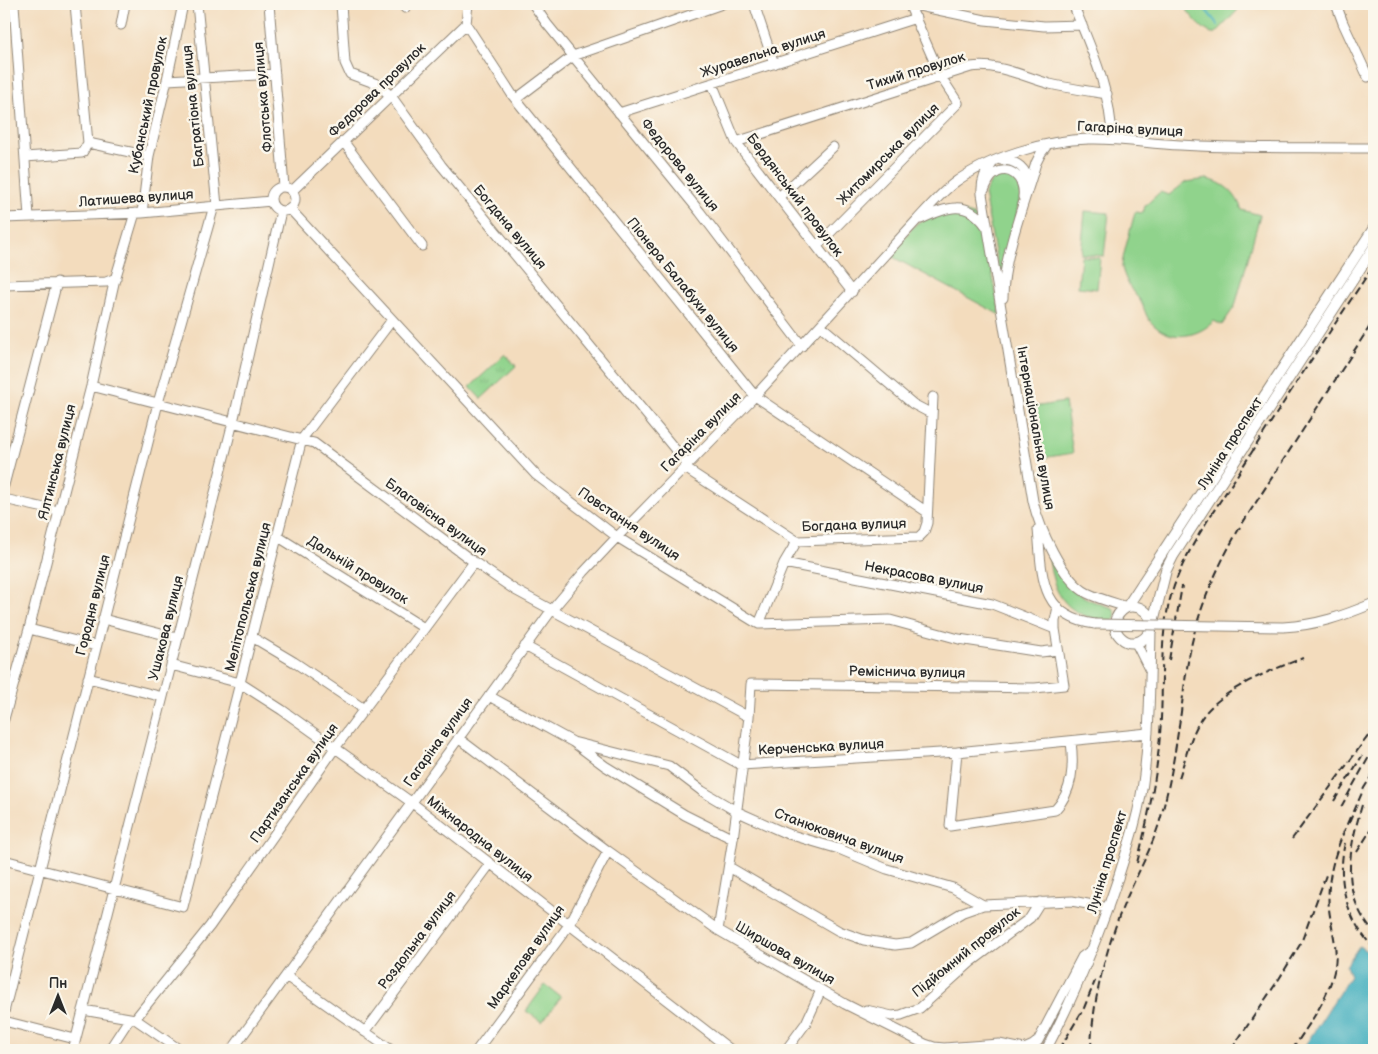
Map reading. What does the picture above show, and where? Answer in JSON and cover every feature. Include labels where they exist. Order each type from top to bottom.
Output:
[{"type":"main road","name":"Луніна проспект","points":[[1127,607],[1374,228]]},
{"type":"main road","name":"Луніна проспект","points":[[1151,627],[1166,570],[1173,556],[1374,247]]},
{"type":"main road","points":[[1133,606],[1144,609],[1151,618],[1148,636],[1142,641],[1136,643],[1129,642],[1119,636],[1115,626],[1118,615],[1127,607],[1133,606]]},
{"type":"street","points":[[14,4],[29,217]]},
{"type":"street","points":[[25,158],[82,153],[88,143],[75,4]]},
{"type":"street","points":[[121,25],[125,4]]},
{"type":"street","name":"Кубанський провулок","points":[[138,213],[182,4]]},
{"type":"street","name":"Багратіона вулиця","points":[[197,4],[216,206]]},
{"type":"street","name":"Флотська вулиця","points":[[269,4],[288,189]]},
{"type":"street","name":"Богдана вулиця","points":[[341,4],[346,69],[354,77],[381,86],[391,96],[441,166],[686,467],[797,542],[919,537],[924,532],[927,512]]},
{"type":"street","points":[[466,24],[468,4]]},
{"type":"street","name":"Федорова вулиця","points":[[533,4],[700,212],[802,346]]},
{"type":"street","points":[[516,99],[573,56],[722,4]]},
{"type":"street","points":[[754,4],[774,64]]},
{"type":"street","points":[[910,4],[941,77]]},
{"type":"street","points":[[910,4],[985,20],[1044,26],[1082,25]]},
{"type":"street","points":[[1073,4],[1107,94],[1112,139]]},
{"type":"street","points":[[1336,4],[1368,77]]},
{"type":"street","name":"Журавельна вулиця","points":[[619,113],[916,18]]},
{"type":"street","name":"Федорова провулок","points":[[288,189],[343,141],[466,24]]},
{"type":"street","name":"Піонера Балабухи вулиця","points":[[466,24],[516,99],[756,396],[927,512]]},
{"type":"street","name":"Тихий провулок","points":[[736,142],[971,67],[987,66],[1054,85],[1107,94]]},
{"type":"street","points":[[167,80],[275,74]]},
{"type":"street","name":"Житомирська вулиця","points":[[817,246],[958,103],[941,77]]},
{"type":"street","name":"Бердянський провулок","points":[[712,83],[736,142],[852,292]]},
{"type":"street","name":"Гагаріна вулиця","points":[[232,1050],[551,611],[584,572],[756,396],[916,221],[954,183],[996,161],[1049,144],[1076,140],[1112,139],[1180,146],[1370,148],[1374,154]]},
{"type":"street","points":[[343,141],[422,246]]},
{"type":"street","points":[[88,143],[149,156]]},
{"type":"street","points":[[1005,328],[1003,290],[1006,271],[1038,158],[1049,144]]},
{"type":"street","points":[[779,197],[833,147]]},
{"type":"street","points":[[1005,328],[986,226],[982,194],[983,179],[986,172],[996,161],[1009,160],[1021,166],[1028,176],[1029,190]]},
{"type":"street","points":[[982,194],[990,179],[996,173],[1009,172],[1017,176],[1024,187],[1018,226]]},
{"type":"street","points":[[276,189],[288,189],[295,200],[286,210],[273,206],[271,201],[272,192],[276,189]]},
{"type":"street","name":"Латишева вулиця","points":[[4,218],[138,213],[271,201]]},
{"type":"street","name":"Городня вулиця","points":[[4,1012],[158,403],[216,206]]},
{"type":"street","points":[[916,221],[940,210],[958,207],[974,213],[986,226]]},
{"type":"street","name":"Повстання вулиця","points":[[286,210],[392,320],[536,475],[618,537],[759,624]]},
{"type":"street","name":"Ушакова вулиця","points":[[73,1050],[286,210]]},
{"type":"street","name":"Ялтинська вулиця","points":[[4,719],[29,630],[91,386],[113,289],[138,213]]},
{"type":"street","points":[[4,285],[106,282],[116,278]]},
{"type":"street","points":[[4,486],[58,282]]},
{"type":"street","points":[[106,282],[113,289]]},
{"type":"street","name":"Мелітопольська вулиця","points":[[114,889],[183,907],[302,439],[392,320]]},
{"type":"street","points":[[821,326],[913,404],[932,414]]},
{"type":"street","name":"Інтернаціональна вулиця","points":[[1005,328],[1033,501],[1044,535],[1060,563],[1076,585],[1087,593],[1127,607]]},
{"type":"street","name":"Благовісна вулиця","points":[[91,386],[314,443],[474,562],[515,590],[748,717]]},
{"type":"street","points":[[927,512],[933,397]]},
{"type":"street","points":[[4,499],[58,511]]},
{"type":"street","points":[[1038,519],[1044,585],[1058,608],[1075,619],[1095,624],[1283,627],[1339,618],[1374,603]]},
{"type":"street","points":[[1044,535],[1048,576],[1053,591],[1069,610],[1095,624]]},
{"type":"street","name":"Дальній провулок","points":[[278,536],[424,628]]},
{"type":"street","points":[[797,542],[784,563],[759,624],[890,620],[959,638],[1041,652],[1058,650],[1055,621],[1058,608]]},
{"type":"street","name":"Партизанська вулиця","points":[[109,1050],[132,1018],[210,926],[335,748],[474,562]]},
{"type":"street","name":"Некрасова вулиця","points":[[784,563],[985,602],[1055,629]]},
{"type":"street","points":[[1113,602],[1118,615]]},
{"type":"street","points":[[103,619],[178,638]]},
{"type":"street","name":"Луніна проспект","points":[[1046,1050],[1075,993],[1094,949],[1130,841],[1139,807],[1148,733],[1151,627]]},
{"type":"street","points":[[29,630],[96,646]]},
{"type":"street","points":[[252,637],[294,662],[364,709]]},
{"type":"street","name":"Луніна проспект","points":[[1136,643],[1150,671]]},
{"type":"street","name":"Керченська вулиця","points":[[525,646],[741,765],[957,752],[1148,733]]},
{"type":"street","name":"Реміснича вулиця","points":[[748,717],[751,684],[1025,688],[1064,685],[1058,650]]},
{"type":"street","name":"Міжнародна вулиця","points":[[171,665],[240,683],[282,710],[411,802],[731,1050]]},
{"type":"street","points":[[88,678],[163,696]]},
{"type":"street","name":"Станюковича вулиця","points":[[489,696],[573,742],[605,766],[685,815],[733,839]]},
{"type":"street","points":[[718,930],[733,839],[748,717]]},
{"type":"street","name":"Ширшова вулиця","points":[[458,738],[608,851],[718,930],[845,1004],[934,1047],[1000,1044],[1008,1048],[1024,1049],[1033,1045],[1038,1041],[1082,957],[1094,949]]},
{"type":"street","points":[[957,752],[950,826],[1055,810],[1061,804],[1070,784],[1072,774],[1071,740]]},
{"type":"street","name":"Станюковича вулиця","points":[[573,742],[668,766],[694,786],[736,811],[785,833],[839,850],[887,869],[953,888],[983,906]]},
{"type":"street","name":"Маркелова вулиця","points":[[477,1050],[569,925],[608,851]]},
{"type":"street","points":[[4,860],[114,889]]},
{"type":"street","name":"Роздольна вулиця","points":[[365,1032],[490,864]]},
{"type":"street","points":[[729,867],[839,931],[864,940],[887,944],[903,945],[911,943],[963,912],[983,906],[1072,901],[1108,908]]},
{"type":"street","name":"Підйомний провулок","points":[[845,1004],[892,1016],[901,1016],[920,1008],[971,962],[1030,918],[1040,902]]},
{"type":"street","points":[[286,976],[390,1050]]},
{"type":"street","points":[[786,1050],[806,1023],[821,990]]},
{"type":"street","points":[[83,1010],[132,1018],[180,1050]]},
{"type":"street","points":[[4,1021],[76,1039]]},
{"type":"green space","points":[[1182,4],[1241,4],[1237,11],[1216,33],[1212,33],[1202,27]]},
{"type":"green space","points":[[1001,174],[1012,175],[1021,191],[1002,289],[984,194],[992,180]]},
{"type":"green space","points":[[1207,179],[1219,183],[1229,190],[1237,199],[1242,210],[1260,215],[1235,306],[1222,325],[1214,321],[1199,332],[1182,336],[1173,335],[1157,328],[1148,319],[1141,302],[1133,292],[1125,276],[1122,267],[1123,257],[1135,212],[1143,213],[1145,206],[1160,192],[1169,195],[1186,182]]},
{"type":"green space","points":[[957,210],[973,215],[984,228],[1000,315],[889,255],[917,223],[941,213]]},
{"type":"green space","points":[[1085,211],[1109,213],[1104,256],[1081,254]]},
{"type":"green space","points":[[1081,256],[1100,258],[1097,289],[1078,287]]},
{"type":"green space","points":[[505,354],[516,366],[481,399],[470,387]]},
{"type":"green space","points":[[1065,402],[1073,453],[1042,458],[1033,407]]},
{"type":"green space","points":[[1049,555],[1073,589],[1084,597],[1113,608],[1116,615],[1113,621],[1085,616],[1066,603],[1054,583]]},
{"type":"green space","points":[[545,985],[561,997],[542,1022],[526,1011]]},
{"type":"water","points":[[1359,946],[1374,956],[1374,1050],[1302,1050],[1350,976],[1346,966]]},
{"type":"waterway","points":[[1201,4],[1218,25]]},
{"type":"railway","points":[[1137,863],[1156,773],[1161,718],[1165,622],[1179,572],[1207,522],[1374,265]]},
{"type":"railway","points":[[1091,1050],[1096,998],[1109,947],[1125,901],[1158,826],[1165,801],[1171,776],[1191,647],[1207,595],[1240,527],[1374,320]]},
{"type":"railway","points":[[1169,660],[1182,586]]},
{"type":"railway","points":[[1179,778],[1195,730],[1206,712],[1230,692],[1244,684],[1303,658]]},
{"type":"railway","points":[[1292,839],[1374,728]]},
{"type":"railway","points":[[1341,807],[1374,748]]},
{"type":"railway","points":[[1334,801],[1362,756]]},
{"type":"railway","points":[[1349,823],[1364,788],[1374,772]]},
{"type":"railway","points":[[1362,805],[1353,839],[1350,872],[1356,902],[1363,918],[1374,933]]},
{"type":"railway","points":[[1292,1050],[1324,999],[1329,989],[1335,966],[1336,952],[1329,909],[1329,884],[1337,851],[1350,817]]},
{"type":"railway","points":[[1357,852],[1374,825]]},
{"type":"railway","points":[[1345,843],[1342,871],[1346,899],[1357,925],[1374,948]]},
{"type":"railway","points":[[1231,1050],[1301,943],[1326,875]]},
{"type":"railway","points":[[1059,1050],[1084,1008],[1095,981]]}]
